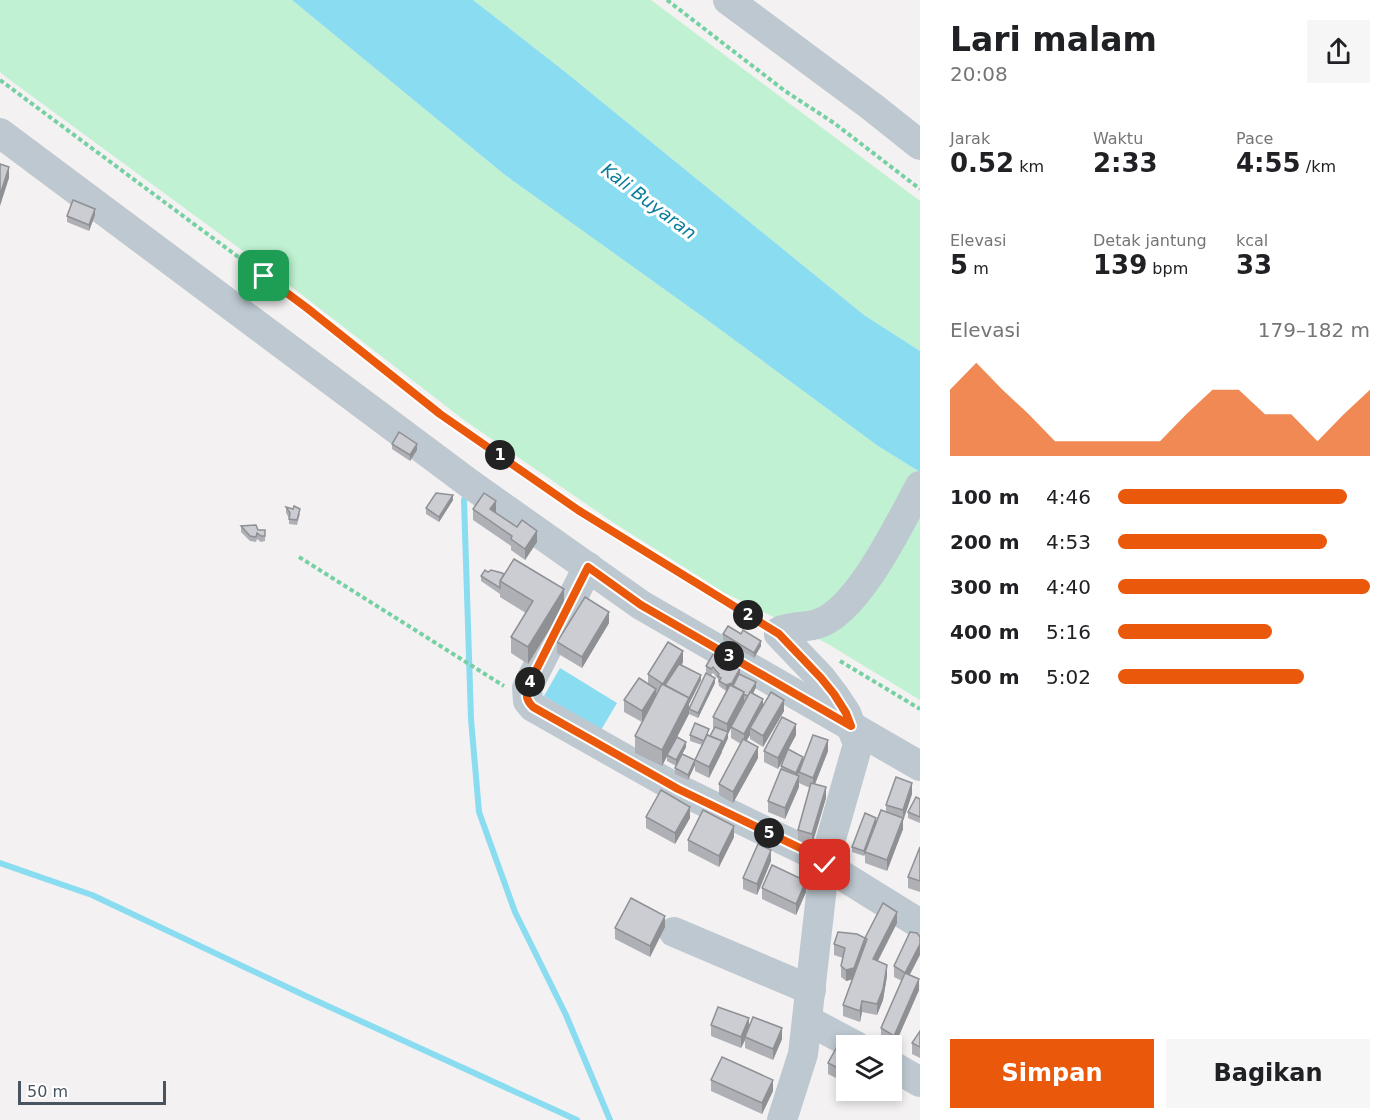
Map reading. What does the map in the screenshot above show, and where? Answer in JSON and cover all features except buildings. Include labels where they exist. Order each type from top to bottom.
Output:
[{"type":"street","points":[[728,0],[872,106],[920,145]]},
{"type":"street","points":[[0,133],[470,484],[641,605],[920,766]]},
{"type":"street","points":[[783,1120],[803,1054],[825,863],[858,744],[846,713],[834,694],[779,634],[785,629],[820,623],[832,616],[850,599],[871,572],[902,522],[919,488]]},
{"type":"street","points":[[588,567],[527,688],[528,701],[533,707],[678,789],[825,863],[920,924]]},
{"type":"street","points":[[674,932],[811,990]]},
{"type":"street","points":[[807,1020],[836,1035]]},
{"type":"street","points":[[902,1071],[920,1082]]},
{"type":"path","points":[[667,0],[785,91],[834,123],[920,189]]},
{"type":"path","points":[[0,81],[307,308],[440,414],[578,510],[779,634]]},
{"type":"path","points":[[299,557],[478,670]]},
{"type":"path","points":[[832,657],[884,685],[920,709]]},
{"type":"green space","points":[[0,0],[292,0],[505,175],[878,446],[920,472],[920,700],[828,644],[725,593],[614,523],[464,420],[288,284],[6,77],[0,72]]},
{"type":"green space","points":[[473,0],[651,0],[920,201],[920,351],[864,315],[564,71]]},
{"type":"water","name":"Kali Buyaran","points":[[292,0],[473,0],[564,71],[864,315],[920,351],[920,472],[878,446],[505,175]]},
{"type":"water","points":[[560,668],[617,703],[601,730],[544,696]]},
{"type":"waterway","points":[[464,500],[471,719],[479,812],[515,912],[566,1015],[610,1120]]},
{"type":"waterway","points":[[0,863],[92,895],[577,1120]]},
{"type":"route","points":[[264,276],[440,414],[578,510],[779,634],[821,678],[843,707],[851,726],[641,605],[588,567],[526,694],[533,707],[678,789],[825,860],[825,865]]}]
